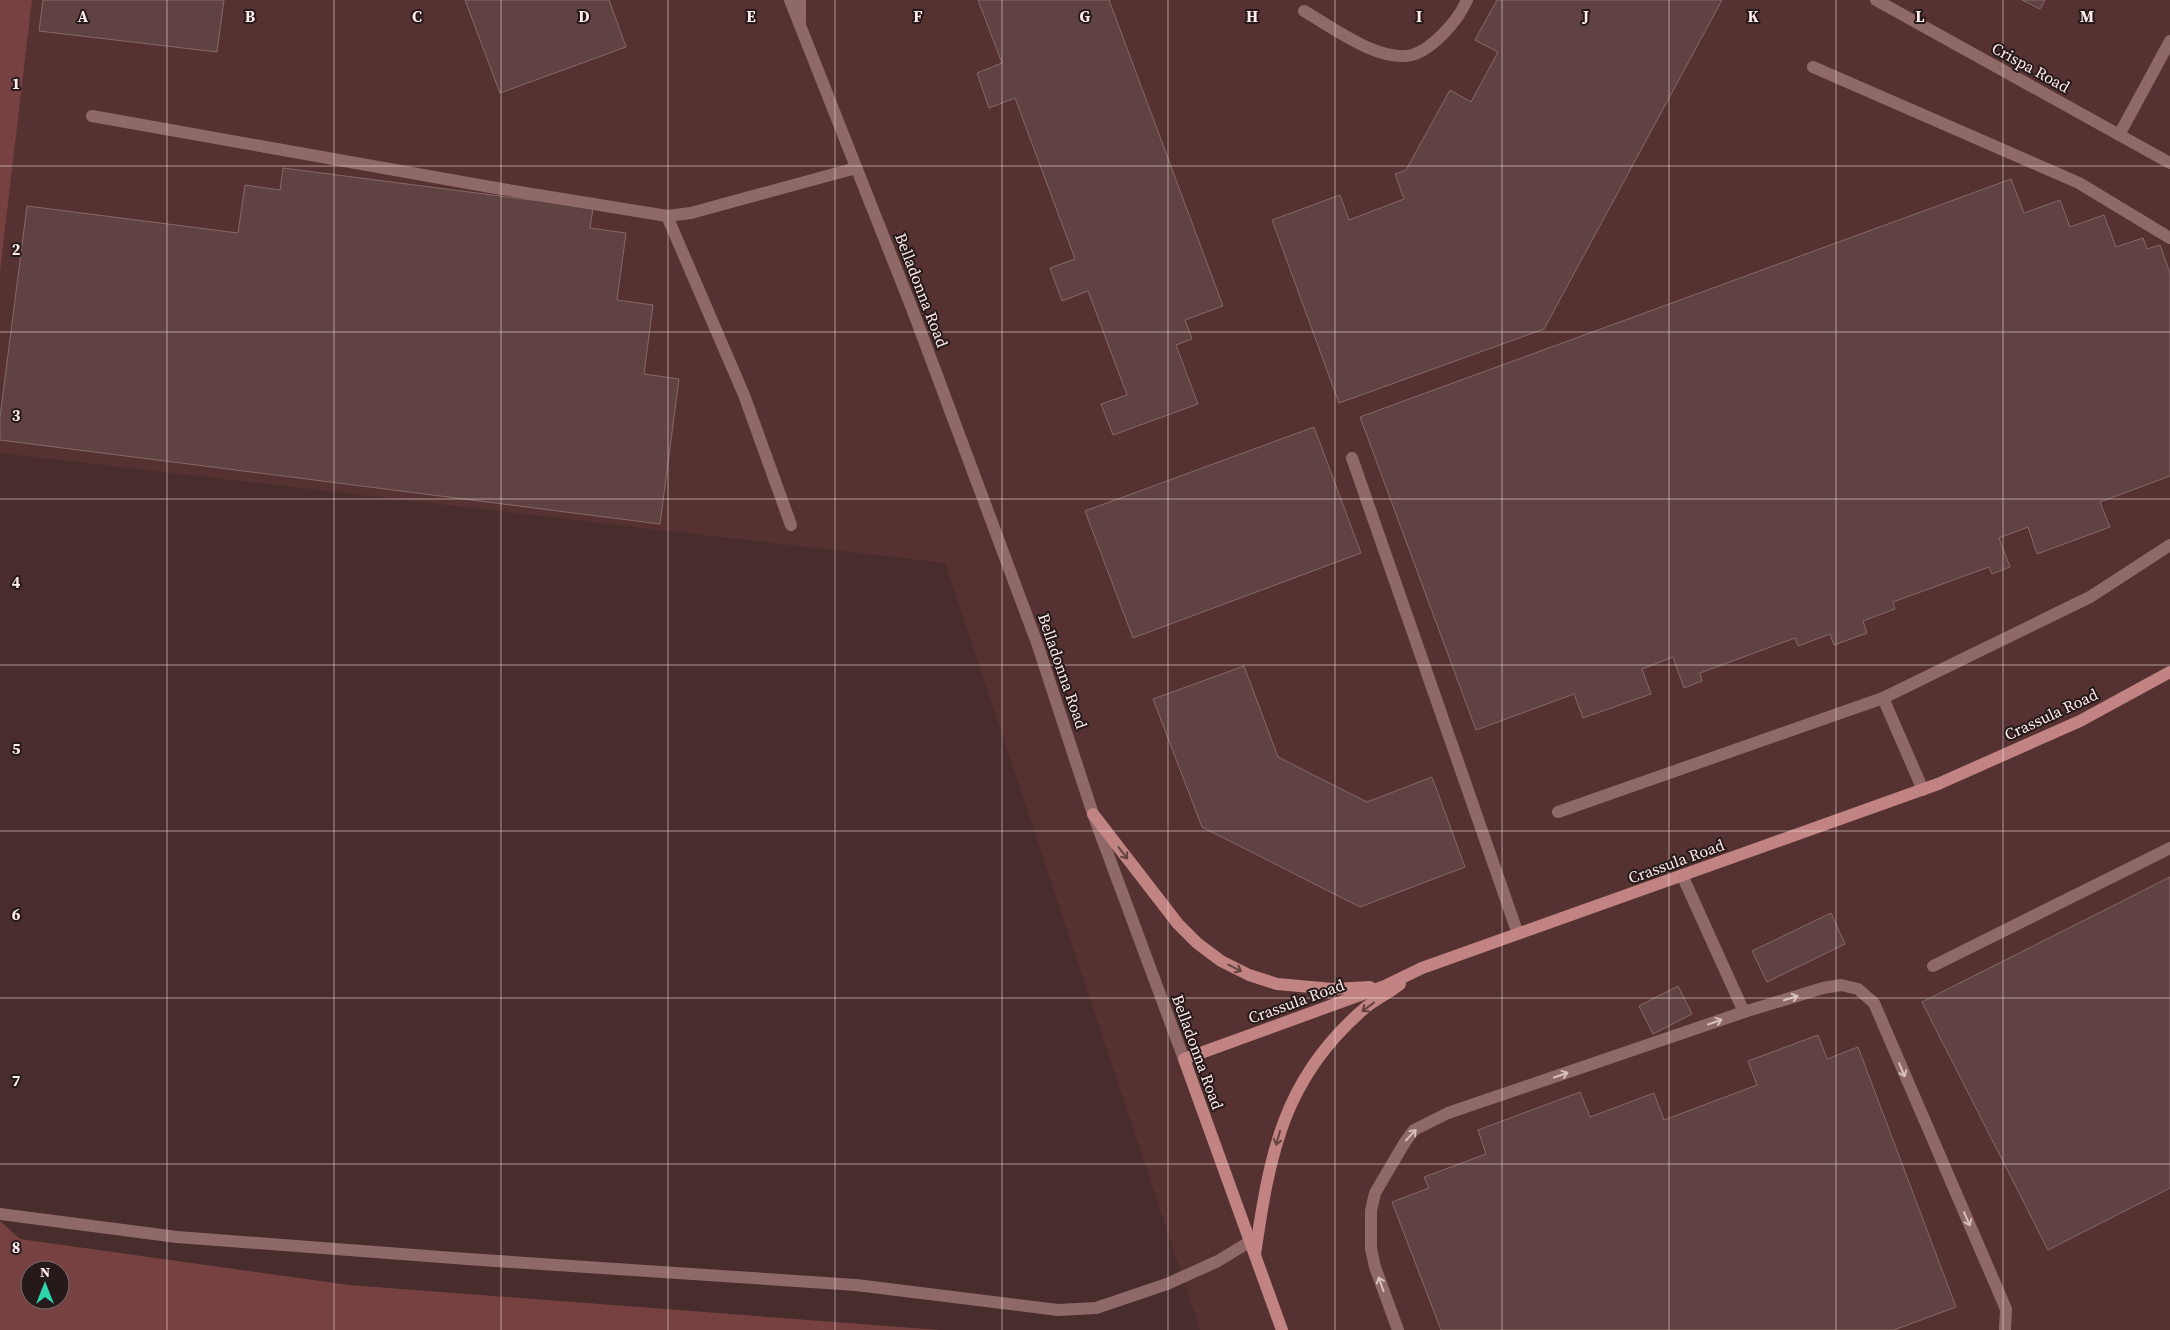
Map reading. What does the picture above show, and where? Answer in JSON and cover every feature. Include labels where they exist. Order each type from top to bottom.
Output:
[{"type":"street","name":"Belladonna Road","points":[[790,0],[910,303],[1034,634],[1093,814],[1282,1330]]},
{"type":"street","name":"Belladonna Road","points":[[800,0],[800,27]]},
{"type":"street","points":[[1304,11],[1361,44],[1387,55],[1412,55],[1434,43],[1460,16],[1468,0]]},
{"type":"street","name":"Crispa Road","points":[[1876,0],[2170,163]]},
{"type":"street","points":[[2120,135],[2170,41]]},
{"type":"street","points":[[1813,66],[2079,183],[2170,238]]},
{"type":"street","points":[[92,116],[496,188],[666,216],[691,213],[856,168]]},
{"type":"street","points":[[666,216],[744,395],[791,525]]},
{"type":"street","points":[[1352,458],[1518,934]]},
{"type":"street","points":[[1558,812],[1883,698],[2090,597],[2170,545]]},
{"type":"street","name":"Crassula Road","points":[[1184,1059],[1385,986],[1422,968],[1923,790],[2080,721],[2170,672]]},
{"type":"street","points":[[1883,698],[1923,790]]},
{"type":"street","points":[[1093,814],[1178,924],[1197,943],[1221,961],[1249,975],[1277,984],[1302,988],[1333,990],[1385,986]]},
{"type":"street","points":[[1933,966],[2170,848]]},
{"type":"street","points":[[1682,875],[1744,1012]]},
{"type":"street","points":[[1254,1257],[1272,1159],[1279,1133],[1295,1093],[1312,1065],[1344,1027],[1367,1006],[1422,968]]},
{"type":"street","points":[[1398,1330],[1374,1267],[1371,1249],[1371,1211],[1374,1193],[1414,1130],[1448,1113],[1744,1012],[1823,988],[1841,985],[1858,990],[1874,1003],[2006,1309],[2005,1330]]},
{"type":"street","points":[[0,1214],[177,1237],[856,1285],[1058,1310],[1096,1308],[1167,1284],[1218,1261],[1249,1242]]},
{"type":"shaded area","points":[[0,0],[32,0],[0,272]]},
{"type":"shaded area","points":[[32,0],[2170,0],[2170,1330],[1200,1330],[945,563],[0,453],[0,272]]},
{"type":"shaded area","points":[[0,1221],[20,1239],[349,1285],[940,1330],[0,1330]]},
{"type":"building","points":[[43,0],[224,0],[217,52],[39,31]]},
{"type":"building","points":[[465,0],[609,0],[626,47],[500,93]]},
{"type":"building","points":[[978,0],[1109,0],[1223,306],[1185,320],[1192,339],[1176,345],[1198,404],[1113,435],[1101,404],[1127,395],[1088,291],[1062,301],[1050,268],[1075,259],[1015,98],[989,108],[977,73],[1002,63]]},
{"type":"building","points":[[1497,0],[1722,0],[1544,329],[1339,403],[1272,220],[1340,195],[1349,220],[1404,199],[1395,174],[1406,170],[1450,90],[1471,102],[1498,52],[1475,40]]},
{"type":"building","points":[[2022,0],[2045,0],[2040,9]]},
{"type":"building","points":[[283,168],[593,208],[590,228],[626,233],[617,300],[653,305],[644,374],[679,379],[660,524],[0,440],[0,417],[27,206],[238,233],[245,185],[280,190]]},
{"type":"building","points":[[2011,179],[2024,213],[2060,200],[2070,227],[2104,215],[2116,247],[2143,238],[2147,249],[2160,245],[2170,273],[2170,476],[2100,502],[2110,527],[2037,554],[2028,527],[1999,538],[2010,567],[1992,574],[1989,567],[1893,602],[1895,609],[1863,621],[1867,633],[1834,645],[1830,634],[1798,646],[1795,638],[1700,673],[1702,681],[1684,688],[1673,657],[1642,669],[1651,694],[1583,718],[1574,694],[1476,730],[1360,417]]},
{"type":"building","points":[[1314,427],[1361,553],[1133,638],[1085,511]]},
{"type":"building","points":[[1244,666],[1278,757],[1367,802],[1432,777],[1465,867],[1360,907],[1202,827],[1153,699]]},
{"type":"building","points":[[2170,877],[2170,1188],[2048,1250],[1922,1002]]},
{"type":"building","points":[[1831,913],[1845,944],[1767,982],[1752,951]]},
{"type":"building","points":[[1678,986],[1692,1014],[1653,1034],[1639,1006]]},
{"type":"building","points":[[1818,1035],[1827,1059],[1858,1047],[1956,1307],[1894,1330],[1441,1330],[1392,1202],[1429,1188],[1424,1177],[1486,1154],[1478,1130],[1580,1092],[1590,1117],[1654,1093],[1664,1120],[1757,1085],[1748,1061]]}]
